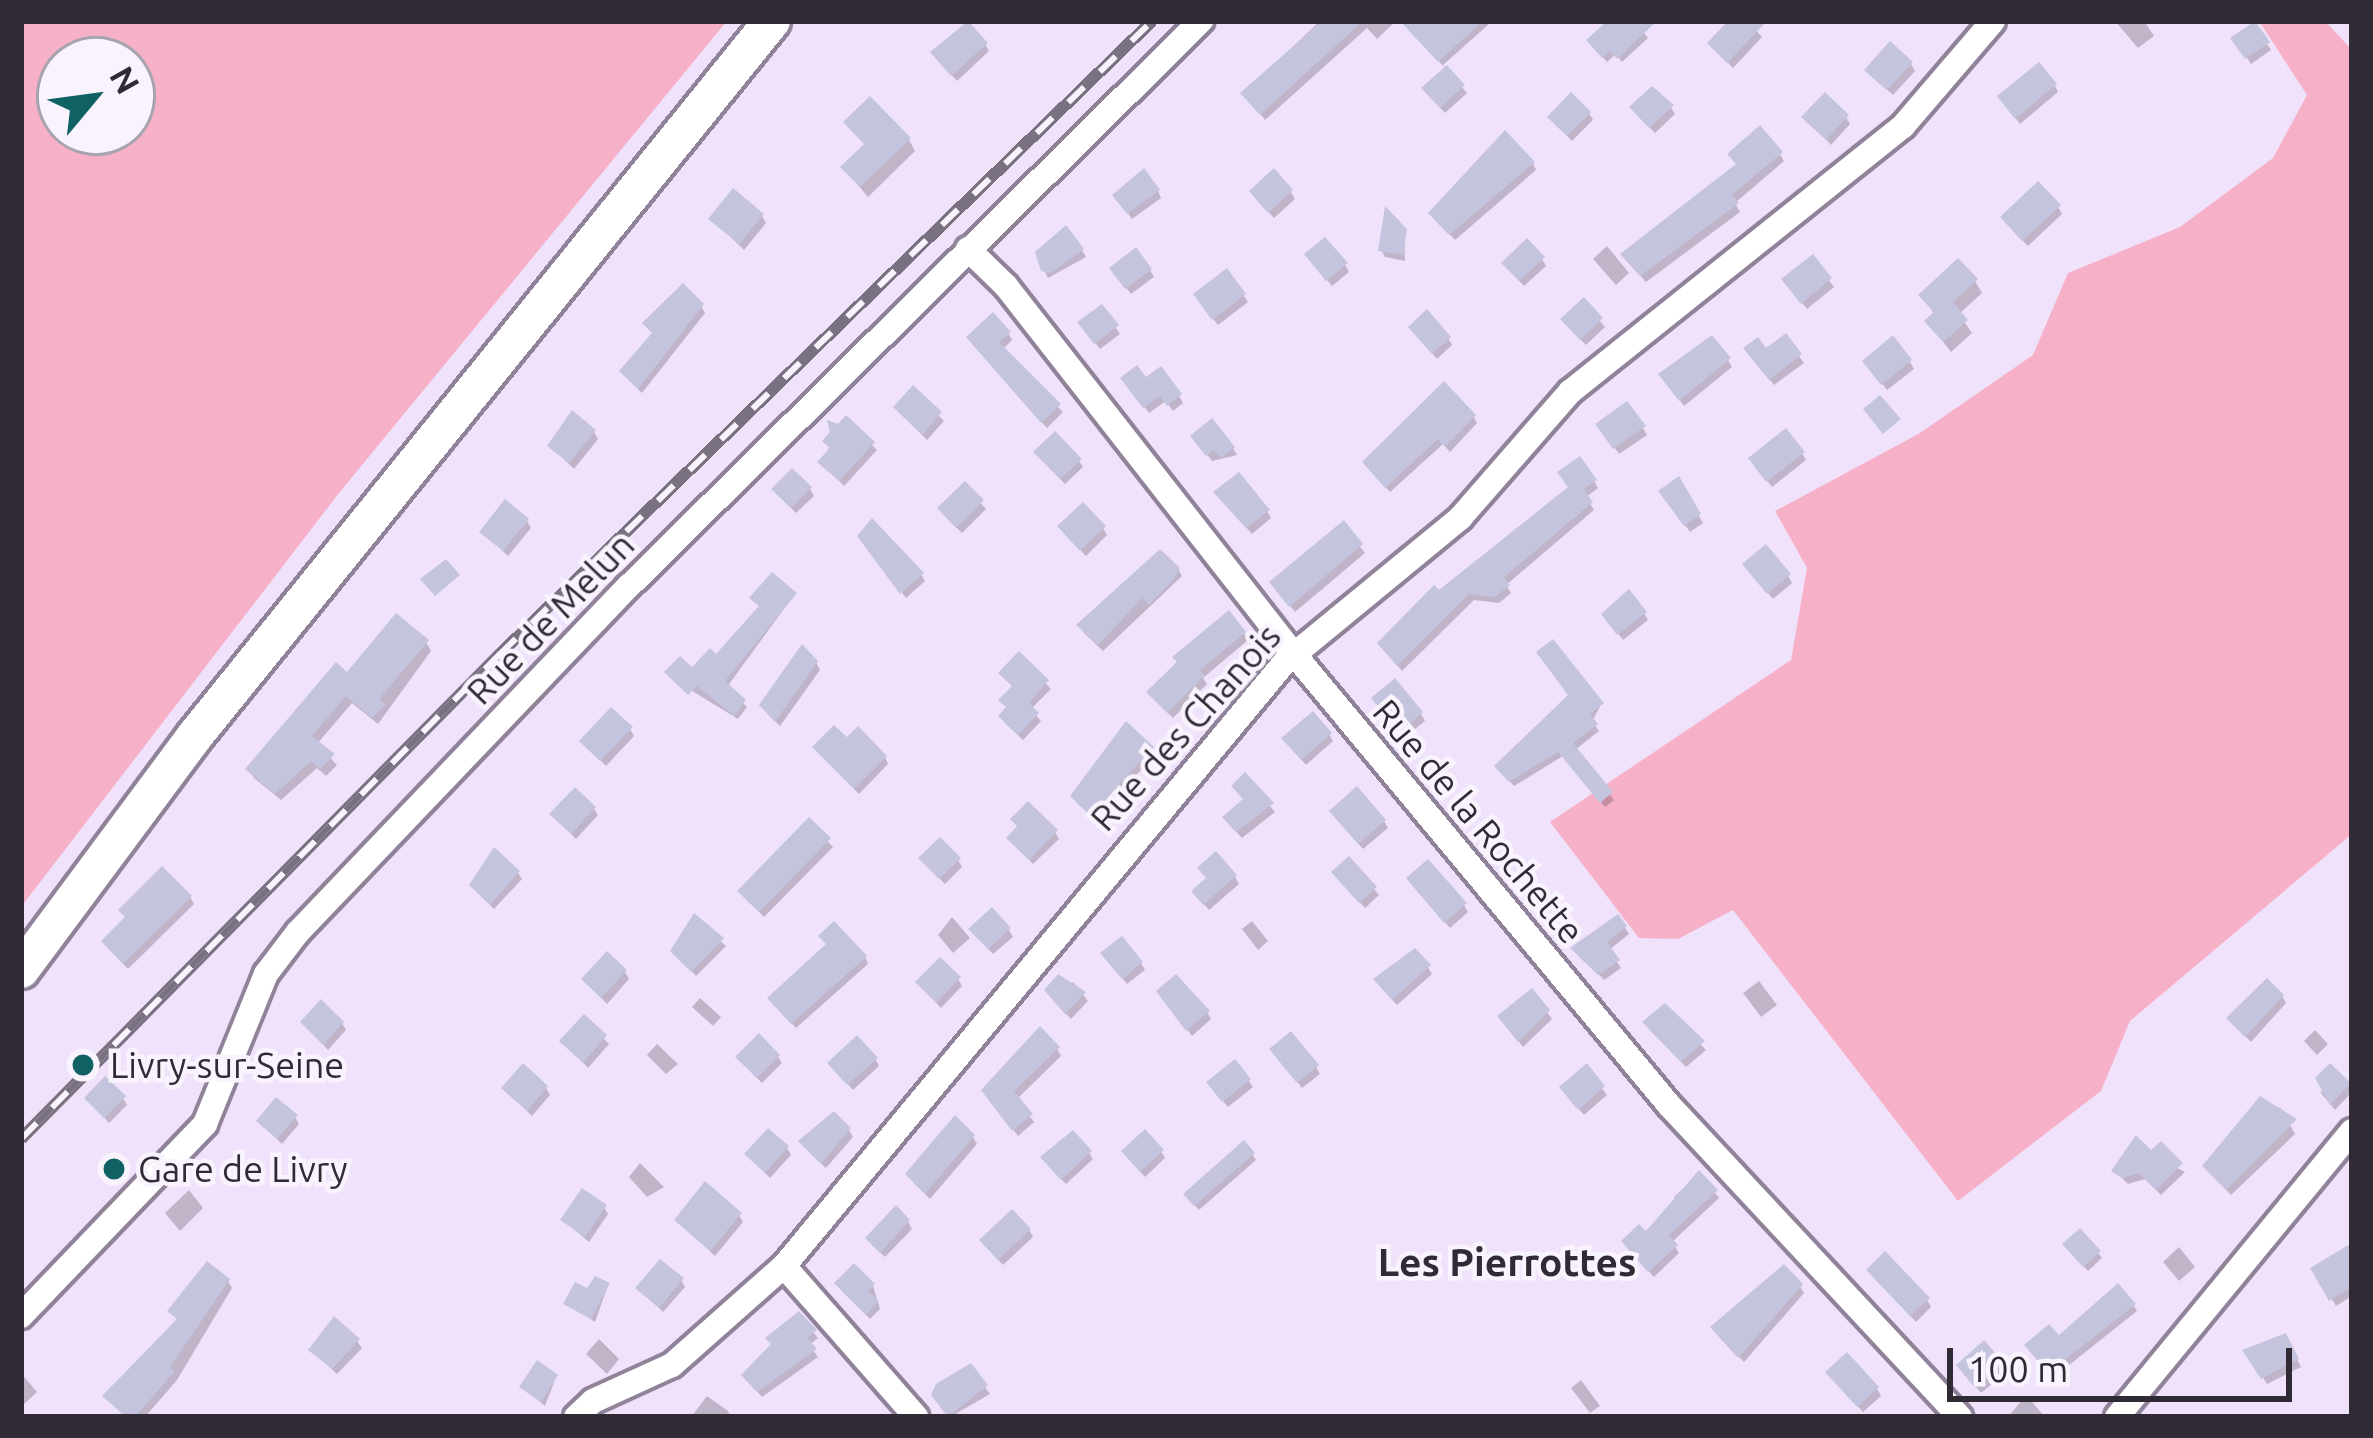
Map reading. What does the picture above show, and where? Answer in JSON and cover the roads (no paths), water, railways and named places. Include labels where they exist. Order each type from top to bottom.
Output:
[{"type":"main road","points":[[21,970],[194,737],[772,21]]},
{"type":"street","name":"Rue de Melun","points":[[21,1316],[205,1124],[266,974],[298,932],[968,249],[1201,21]]},
{"type":"street","name":"Rue des Chanois","points":[[576,1417],[593,1401],[672,1365],[784,1266],[1229,721],[1294,654],[1460,518],[1570,392],[1903,126],[1993,21]]},
{"type":"street","name":"Rue de la Rochette","points":[[968,249],[1006,286],[1294,654],[1669,1105],[1960,1417]]},
{"type":"street","points":[[2117,1417],[2352,1130]]},
{"type":"street","points":[[784,1266],[916,1417]]},
{"type":"railway","points":[[21,1139],[500,654],[1152,21]]},
{"type":"place","name":"Livry-sur-Seine","points":[[83,1065]]},
{"type":"place","name":"Gare de Livry","points":[[114,1169]]},
{"type":"district","name":"Les Pierrottes","points":[[1507,1262]]}]
